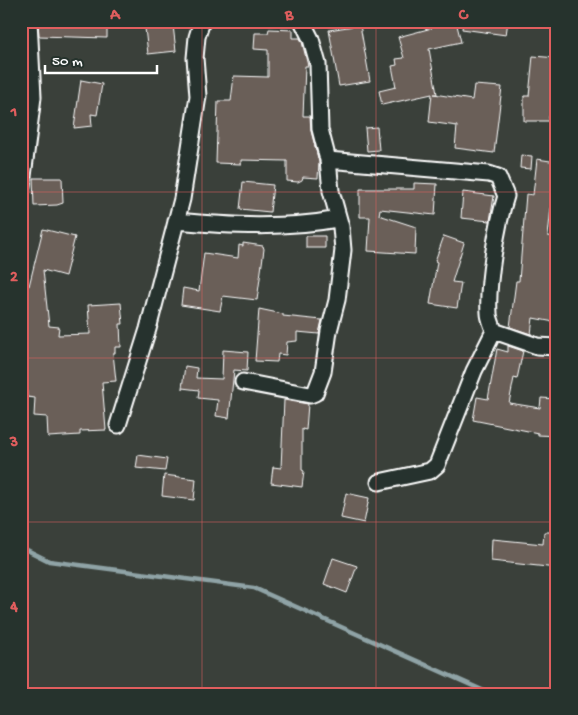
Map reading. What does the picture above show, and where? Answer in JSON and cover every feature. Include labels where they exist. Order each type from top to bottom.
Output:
[{"type":"street","points":[[21,192],[33,97],[29,21]]},
{"type":"street","points":[[118,425],[148,329],[176,222],[198,96],[199,87],[195,58],[197,37],[202,21]]},
{"type":"street","points":[[243,382],[310,395],[315,393],[323,372],[329,331],[338,300],[343,250],[331,191],[328,160],[320,129],[318,64],[311,39],[302,21]]},
{"type":"street","points":[[328,160],[498,177],[506,196],[500,214],[492,275],[489,314],[494,332],[474,371],[437,465],[430,470],[379,482]]},
{"type":"street","points":[[176,222],[218,225],[273,225],[314,224],[338,219]]},
{"type":"street","points":[[494,332],[537,346],[557,347]]},
{"type":"building","points":[[107,21],[107,38],[39,36],[38,22]]},
{"type":"building","points":[[430,21],[456,21],[461,42],[429,49],[437,94],[434,94],[472,100],[474,85],[502,87],[494,153],[455,148],[457,126],[429,122],[432,94],[382,105],[379,91],[396,87],[392,66],[397,65],[396,59],[404,58],[398,37],[432,28]]},
{"type":"building","points":[[463,21],[508,21],[506,35],[462,29]]},
{"type":"building","points":[[173,25],[176,51],[148,54],[145,28]]},
{"type":"building","points":[[360,25],[370,81],[339,86],[329,30]]},
{"type":"building","points":[[269,29],[293,30],[293,38],[300,38],[302,42],[308,66],[305,66],[303,116],[310,116],[311,131],[319,162],[318,178],[303,177],[298,182],[287,181],[287,161],[241,160],[241,164],[216,163],[218,101],[231,101],[234,76],[268,77],[268,50],[254,49],[255,33],[268,33]]},
{"type":"building","points":[[533,56],[557,58],[557,117],[549,116],[549,121],[524,121],[524,96],[529,96]]},
{"type":"building","points":[[81,80],[102,84],[97,115],[91,114],[92,126],[74,128]]},
{"type":"building","points":[[377,127],[379,150],[367,151],[365,128]]},
{"type":"building","points":[[521,155],[532,156],[531,169],[520,168]]},
{"type":"building","points":[[537,159],[557,162],[557,189],[553,188],[548,236],[557,237],[557,317],[554,322],[533,318],[531,334],[510,327],[516,281],[519,281],[526,194],[533,195]]},
{"type":"building","points":[[33,178],[62,178],[63,203],[34,206]]},
{"type":"building","points":[[243,182],[273,185],[270,212],[240,209]]},
{"type":"building","points":[[414,183],[437,184],[435,215],[380,209],[379,215],[416,227],[415,254],[368,251],[370,217],[360,217],[360,189],[414,189]]},
{"type":"building","points":[[463,192],[494,196],[490,221],[461,218]]},
{"type":"building","points":[[43,229],[75,237],[65,276],[43,270],[49,326],[59,327],[58,335],[90,334],[88,305],[121,303],[123,324],[120,324],[121,347],[115,347],[115,353],[113,353],[116,381],[102,382],[106,430],[80,431],[80,435],[48,437],[47,417],[34,416],[35,398],[27,397],[26,361],[21,361],[21,287],[29,286]]},
{"type":"building","points":[[306,236],[325,236],[325,248],[306,248]]},
{"type":"building","points":[[444,236],[464,243],[452,282],[461,283],[457,308],[430,304],[437,262],[435,261]]},
{"type":"building","points":[[243,243],[263,246],[264,249],[257,300],[223,296],[220,311],[181,305],[183,288],[199,291],[204,253],[238,258],[239,245],[243,246]]},
{"type":"building","points":[[259,309],[283,314],[283,316],[322,320],[319,334],[297,332],[297,341],[287,342],[286,355],[278,354],[277,362],[255,361]]},
{"type":"building","points":[[508,346],[523,351],[517,379],[514,378],[509,403],[540,408],[541,398],[557,399],[557,436],[538,435],[538,433],[473,420],[477,397],[488,399],[497,349],[508,352]]},
{"type":"building","points":[[223,350],[248,352],[247,371],[234,370],[229,418],[216,416],[218,400],[198,398],[199,390],[182,388],[185,366],[197,368],[196,378],[222,379]]},
{"type":"building","points":[[284,400],[308,404],[306,430],[302,429],[302,470],[304,471],[302,487],[271,483],[273,467],[281,468]]},
{"type":"building","points":[[138,455],[167,459],[165,471],[136,468]]},
{"type":"building","points":[[164,475],[196,479],[194,500],[162,496]]},
{"type":"building","points":[[346,493],[369,498],[364,523],[341,518]]},
{"type":"building","points":[[544,532],[557,532],[557,568],[491,561],[492,539],[543,544]]},
{"type":"building","points":[[333,558],[357,566],[347,593],[324,584]]},
{"type":"waterway","points":[[21,547],[49,561],[254,588],[491,694]]}]
